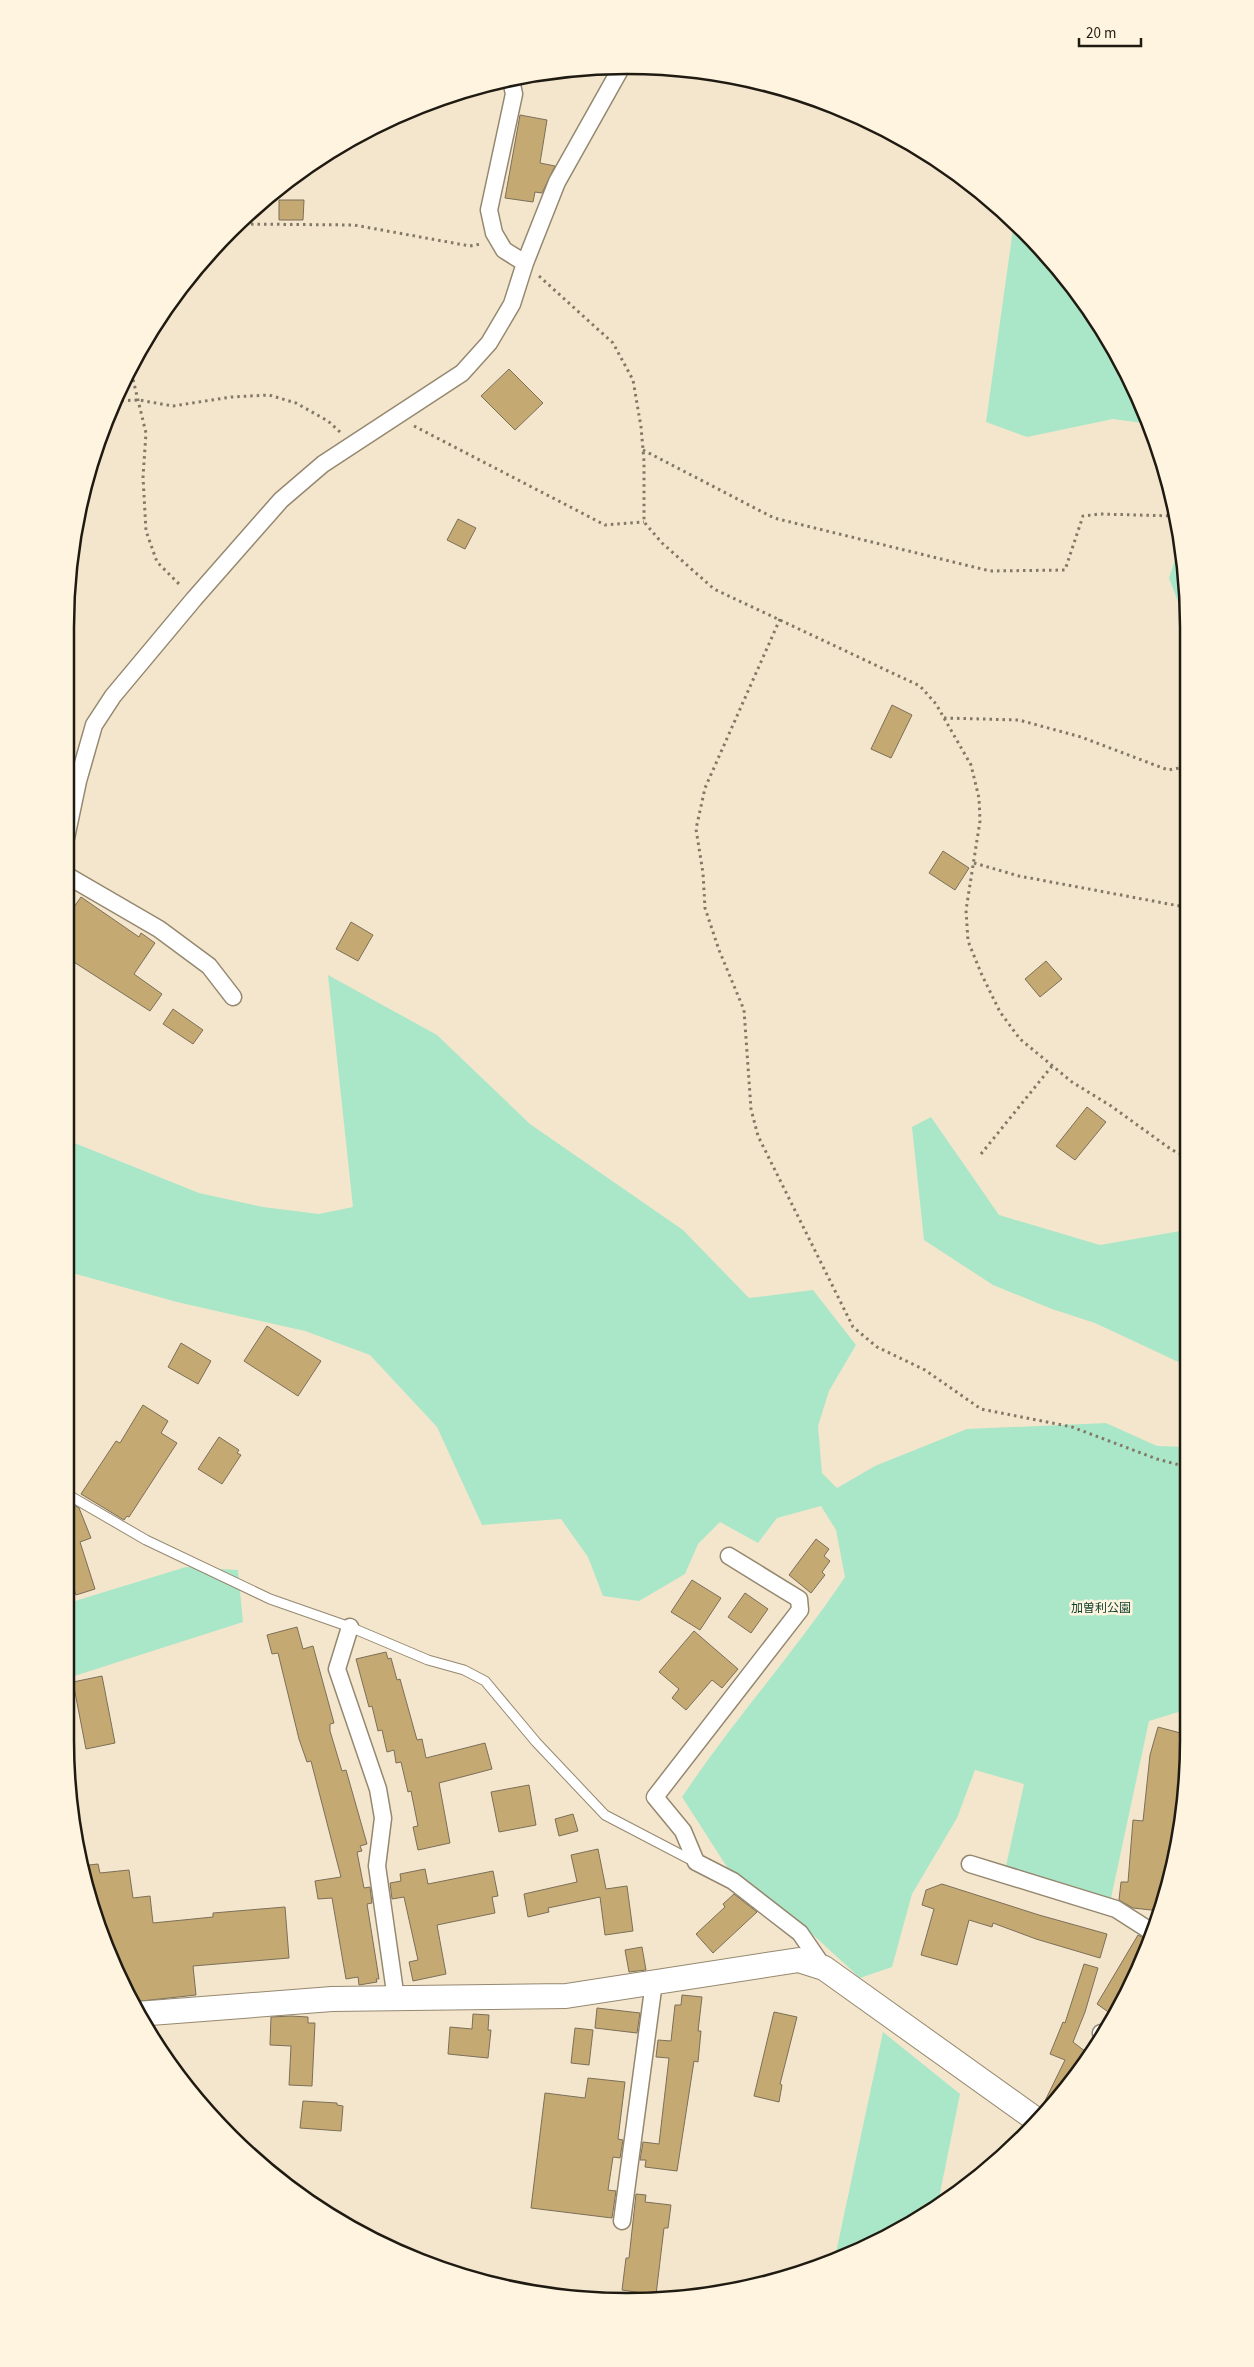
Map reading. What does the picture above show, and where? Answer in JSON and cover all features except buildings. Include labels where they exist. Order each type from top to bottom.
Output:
[{"type":"street","points":[[74,801],[94,725],[113,696],[194,599],[281,500],[324,464],[462,373],[489,343],[512,304],[525,263],[557,182],[617,74]]},
{"type":"street","points":[[512,86],[514,94],[489,210],[494,233],[504,250],[525,263]]},
{"type":"street","points":[[74,880],[159,929],[209,966],[233,997]]},
{"type":"street","points":[[729,1556],[799,1599],[800,1610],[656,1797],[682,1831],[696,1862],[733,1881],[800,1933],[824,1968]]},
{"type":"street","points":[[350,1627],[337,1669],[378,1789],[383,1818],[377,1866],[396,1999]]},
{"type":"street","points":[[970,1864],[1116,1909],[1147,1929]]},
{"type":"street","points":[[146,2013],[332,1999],[566,1996],[799,1960],[824,1968],[1032,2117]]},
{"type":"street","points":[[622,2221],[654,1982]]},
{"type":"lane","points":[[74,1498],[146,1540],[270,1599],[350,1627],[428,1660],[464,1670],[484,1681],[536,1742],[605,1815],[696,1862]]},
{"type":"path","points":[[248,224],[354,225],[470,246],[498,240]]},
{"type":"path","points":[[525,263],[612,343],[633,380],[643,449],[644,522],[662,543],[714,589],[920,686],[936,704],[971,765],[980,798],[980,821],[966,910],[968,941],[1000,1012],[1020,1039],[1072,1082],[1111,1106],[1172,1150],[1180,1153]]},
{"type":"path","points":[[133,378],[146,433],[143,477],[146,531],[157,562],[194,599]]},
{"type":"path","points":[[123,401],[139,400],[173,406],[269,395],[296,403],[320,417],[354,444]]},
{"type":"path","points":[[397,417],[604,525],[644,522]]},
{"type":"path","points":[[643,449],[774,518],[990,571],[1065,570],[1083,516],[1100,514],[1169,516]]},
{"type":"path","points":[[780,619],[705,788],[696,829],[703,873],[705,908],[719,950],[744,1010],[752,1109],[758,1136],[853,1327],[877,1347],[925,1370],[981,1408],[1072,1427],[1157,1459],[1180,1464]]},
{"type":"path","points":[[944,718],[1019,720],[1081,737],[1168,770],[1180,768]]},
{"type":"path","points":[[974,863],[1019,876],[1180,906]]},
{"type":"path","points":[[981,1154],[1052,1066]]},
{"type":"green space","points":[[1013,231],[1043,262],[1087,320],[1123,382],[1141,423],[1113,419],[1027,437],[986,422]]},
{"type":"green space","points":[[1176,556],[1179,606],[1169,578]]},
{"type":"green space","name":"加曽利公園","points":[[328,975],[437,1035],[530,1124],[683,1230],[749,1298],[813,1290],[856,1345],[829,1391],[818,1426],[822,1473],[837,1488],[875,1466],[967,1429],[1106,1423],[1157,1446],[1180,1447],[1180,1711],[1149,1721],[1111,1898],[1006,1866],[1024,1784],[975,1770],[957,1818],[912,1894],[892,1967],[860,1978],[810,1932],[729,1870],[682,1797],[845,1577],[836,1530],[821,1506],[777,1518],[758,1543],[720,1522],[698,1544],[685,1574],[639,1601],[603,1596],[588,1557],[561,1519],[482,1525],[437,1427],[370,1355],[305,1331],[177,1302],[74,1273],[74,1143],[199,1193],[263,1207],[319,1214],[353,1207]]},
{"type":"green space","points":[[931,1117],[999,1215],[1100,1245],[1180,1231],[1180,1363],[1095,1323],[1052,1309],[993,1285],[924,1240],[912,1127]]},
{"type":"green space","points":[[186,1567],[238,1570],[243,1622],[74,1676],[74,1601]]},
{"type":"green space","points":[[883,2032],[960,2094],[939,2196],[904,2219],[836,2252]]}]
